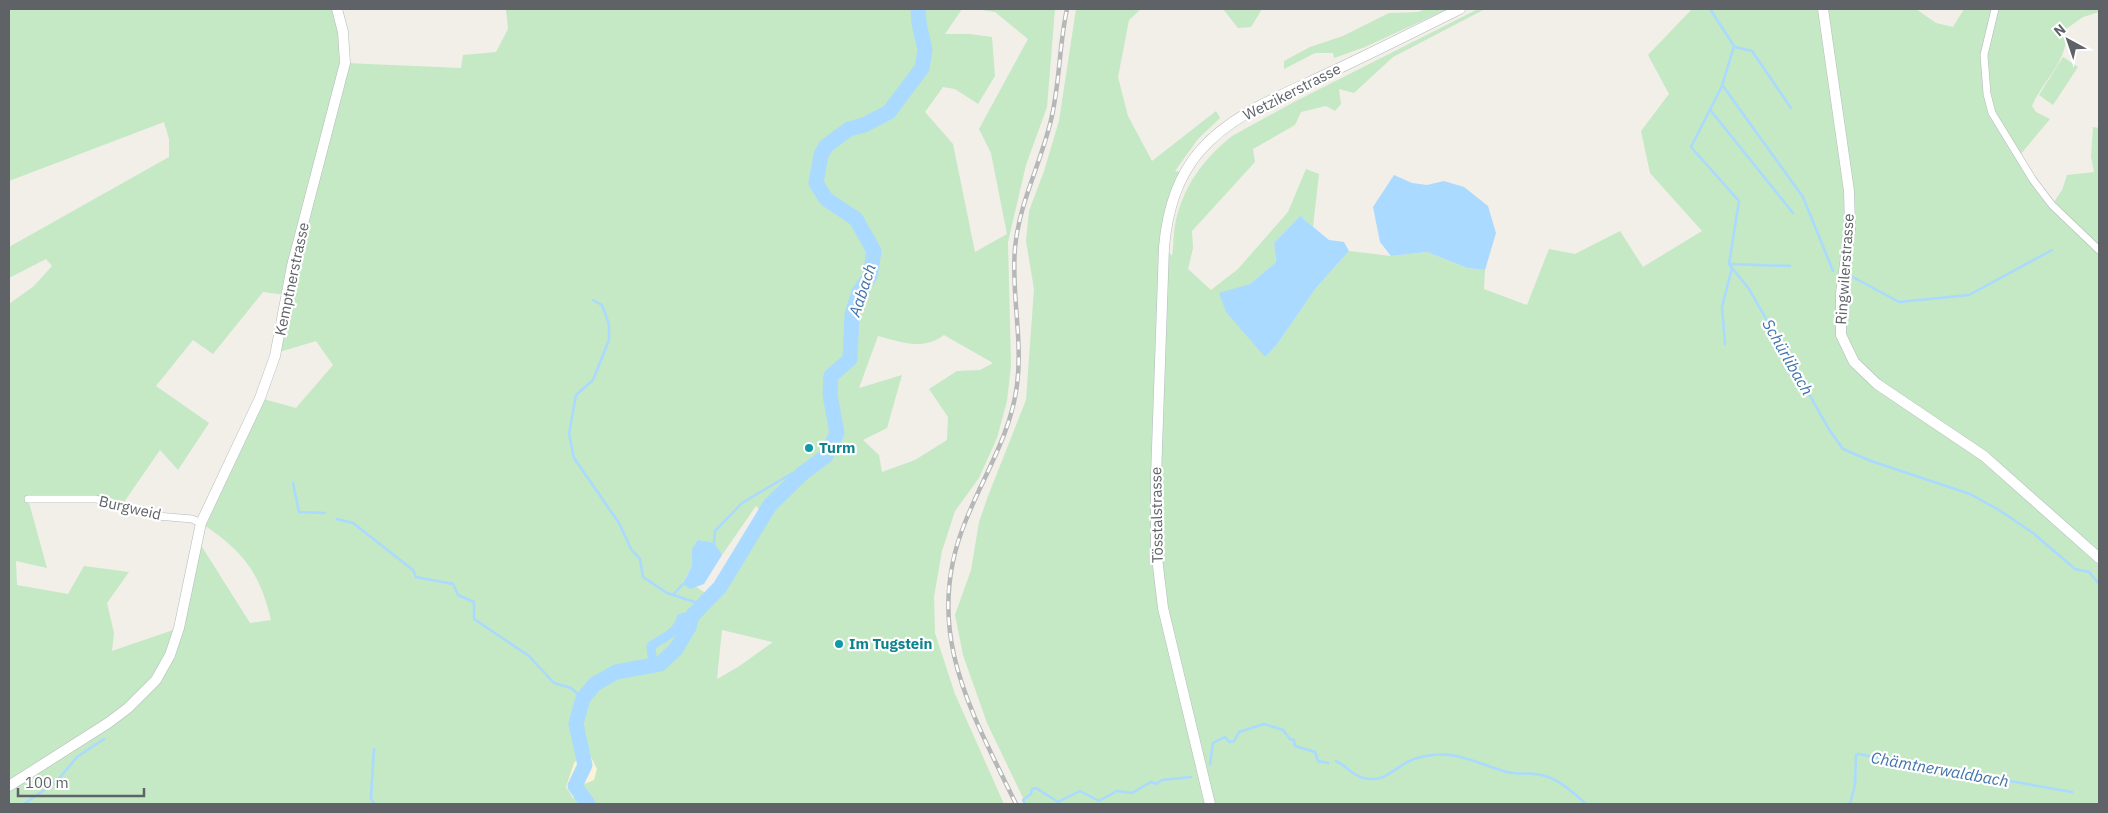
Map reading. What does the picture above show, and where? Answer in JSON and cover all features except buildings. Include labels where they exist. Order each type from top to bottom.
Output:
[{"type":"street","name":"Kemptnerstrasse","points":[[9,786],[108,723],[143,694],[156,680],[170,655],[179,628],[201,523],[260,398],[278,346],[292,266],[344,63],[343,32],[336,9]]},
{"type":"street","name":"Wetzikerstrasse","points":[[1167,221],[1173,198],[1197,154],[1210,140],[1228,126],[1273,100],[1460,9]]},
{"type":"street","name":"Ringwilerstrasse","points":[[1823,9],[1848,191],[1850,228],[1840,317],[1841,335],[1848,352],[1862,372],[1984,456],[2099,558]]},
{"type":"street","points":[[1995,9],[1984,55],[1986,94],[1992,113],[2033,180],[2052,205],[2099,250]]},
{"type":"street","name":"Tösstalstrasse","points":[[1167,221],[1158,402],[1156,549],[1163,608],[1210,804]]},
{"type":"street","name":"Burgweid","points":[[28,499],[96,499],[156,516],[192,519],[201,523]]},
{"type":"green space","points":[[9,9],[337,9],[345,63],[461,68],[463,55],[496,52],[508,29],[506,9],[962,9],[945,34],[969,34],[992,37],[995,76],[978,104],[955,89],[943,87],[925,112],[953,144],[975,252],[1007,234],[991,153],[979,129],[1028,39],[995,12],[975,9],[1055,9],[1047,107],[1026,165],[1008,242],[1011,365],[1007,401],[997,438],[979,478],[955,511],[942,551],[934,597],[935,633],[955,694],[1004,804],[9,804],[9,304],[34,286],[52,266],[46,259],[9,278],[9,247],[169,157],[169,139],[164,122],[9,181]],"holes":[[[263,292],[286,295],[276,353],[316,341],[333,365],[296,408],[260,398],[201,523],[228,543],[255,575],[267,603],[271,620],[250,623],[197,539],[179,628],[112,651],[114,633],[107,603],[129,572],[84,566],[68,594],[17,585],[16,561],[47,568],[28,499],[96,499],[122,505],[160,450],[178,470],[209,423],[156,386],[193,340],[213,354]],[[944,335],[993,363],[980,370],[957,371],[929,389],[948,417],[947,440],[915,460],[882,472],[879,455],[863,440],[887,428],[902,375],[859,388],[878,336],[912,344],[928,343]],[[756,506],[763,514],[727,581],[711,597],[685,579],[692,565],[718,552],[722,555]],[[722,630],[773,642],[738,667],[717,679]]]},
{"type":"green space","points":[[1076,9],[1141,9],[1129,20],[1118,77],[1128,116],[1152,161],[1216,111],[1220,118],[1198,139],[1175,171],[1185,173],[1164,247],[1172,256],[1178,211],[1188,187],[1212,154],[1232,136],[1294,102],[1478,9],[1485,9],[1393,57],[1354,93],[1339,89],[1341,104],[1335,111],[1326,106],[1301,112],[1295,125],[1253,149],[1255,162],[1192,231],[1193,248],[1188,269],[1211,290],[1238,269],[1288,212],[1306,169],[1319,174],[1313,227],[1300,216],[1274,243],[1276,262],[1250,284],[1278,343],[1316,288],[1349,251],[1391,256],[1427,252],[1467,268],[1485,270],[1484,289],[1527,305],[1549,249],[1575,254],[1620,231],[1643,267],[1702,231],[1650,173],[1641,131],[1669,94],[1648,55],[1692,9],[1916,9],[1936,23],[1953,27],[1964,9],[2099,9],[2099,12],[2083,17],[2066,29],[2065,45],[2061,57],[2032,106],[2036,112],[2050,119],[2020,155],[2052,205],[2062,190],[2067,175],[2094,172],[2091,157],[2093,127],[2099,128],[2099,804],[1026,804],[987,723],[963,655],[955,615],[971,570],[979,522],[1026,400],[1034,289],[1026,241],[1029,211],[1044,171],[1059,121]]},
{"type":"green space","points":[[1223,9],[1262,9],[1251,27],[1238,28]]},
{"type":"green space","points":[[1426,9],[1448,9],[1365,47],[1334,58],[1333,53],[1315,53],[1284,69],[1284,61],[1310,47],[1343,36],[1389,13],[1418,12]]},
{"type":"green space","points":[[2063,57],[2078,67],[2053,105],[2039,95]]},
{"type":"sand","points":[[583,753],[591,757],[597,769],[594,780],[582,785],[581,792],[584,795],[573,798],[566,787],[574,763]]},
{"type":"water","points":[[1394,175],[1412,183],[1427,185],[1444,181],[1464,187],[1488,206],[1496,233],[1485,270],[1467,268],[1427,252],[1391,256],[1380,242],[1373,207]]},
{"type":"water","points":[[1300,216],[1329,240],[1344,242],[1349,251],[1316,288],[1278,343],[1265,357],[1226,312],[1219,293],[1250,284],[1276,262],[1274,243]]},
{"type":"water","points":[[698,540],[714,543],[722,555],[704,584],[690,589],[683,584],[692,565],[692,549]]},
{"type":"water","points":[[584,756],[590,760],[592,768],[576,763]]},
{"type":"waterway","name":"Aabach","points":[[588,804],[575,786],[585,765],[576,724],[583,698],[595,684],[616,672],[660,664],[676,649],[689,627],[692,616],[720,587],[770,505],[803,473],[826,456],[837,433],[830,395],[831,376],[850,359],[852,315],[859,292],[870,276],[874,251],[856,219],[826,199],[816,183],[821,155],[826,146],[849,129],[864,125],[889,112],[922,68],[925,50],[918,9]]},
{"type":"waterway","name":"Schürlibach","points":[[1710,9],[1734,46],[1722,86],[1691,147],[1739,201],[1729,264],[1749,289],[1830,431],[1843,449],[1871,461],[1970,494],[1999,510],[2033,533],[2075,569],[2089,572],[2099,584]]},
{"type":"waterway","points":[[1735,47],[1752,51],[1791,108]]},
{"type":"waterway","points":[[1723,86],[1803,197],[1833,271]]},
{"type":"waterway","points":[[1711,111],[1793,213]]},
{"type":"waterway","points":[[1851,276],[1899,302],[1969,295],[2052,250]]},
{"type":"waterway","points":[[1729,264],[1790,266]]},
{"type":"waterway","points":[[1725,344],[1722,307],[1732,268]]},
{"type":"waterway","points":[[593,300],[602,305],[609,324],[609,340],[593,380],[576,395],[569,434],[574,458],[619,523],[631,549],[640,559],[643,577],[667,593],[701,604]]},
{"type":"waterway","points":[[714,543],[715,531],[742,503],[791,474],[803,473]]},
{"type":"waterway","points":[[293,483],[299,512],[325,513]]},
{"type":"waterway","points":[[337,519],[353,523],[413,570],[416,577],[453,584],[458,595],[474,602],[474,619],[529,656],[554,683],[571,688],[583,698]]},
{"type":"waterway","points":[[673,595],[683,584]]},
{"type":"waterway","points":[[653,666],[651,646],[673,631],[680,623],[681,618],[692,616]]},
{"type":"waterway","name":"Chämtnerwaldbach","points":[[1210,764],[1213,743],[1225,737],[1229,742],[1234,741],[1239,732],[1264,724],[1283,730],[1290,739],[1294,740],[1295,746],[1315,752],[1318,761],[1328,763]]},
{"type":"waterway","points":[[24,804],[57,781],[77,757],[104,739]]},
{"type":"waterway","points":[[374,749],[371,798],[374,804]]},
{"type":"waterway","name":"Chämtnerwaldbach","points":[[1850,804],[1855,785],[1856,755],[1858,754],[2072,792]]},
{"type":"waterway","name":"Chämtnerwaldbach","points":[[1336,761],[1360,777],[1378,779],[1414,759],[1428,756],[1452,755],[1507,772],[1536,774],[1551,778],[1567,788],[1586,804]]},
{"type":"waterway","name":"Chämtnerwaldbach","points":[[1025,804],[1023,800],[1031,794],[1032,789],[1036,788],[1058,802],[1080,791],[1099,801],[1117,791],[1132,793],[1151,782],[1156,784],[1162,780],[1191,777]]},
{"type":"railway","points":[[1016,804],[982,735],[968,701],[957,667],[950,632],[948,597],[953,559],[966,520],[1003,437],[1014,403],[1019,351],[1014,282],[1017,231],[1051,120],[1067,9]]},
{"type":"place","name":"Turm","points":[[809,448]]},
{"type":"place","name":"Im Tugstein","points":[[839,644]]}]
